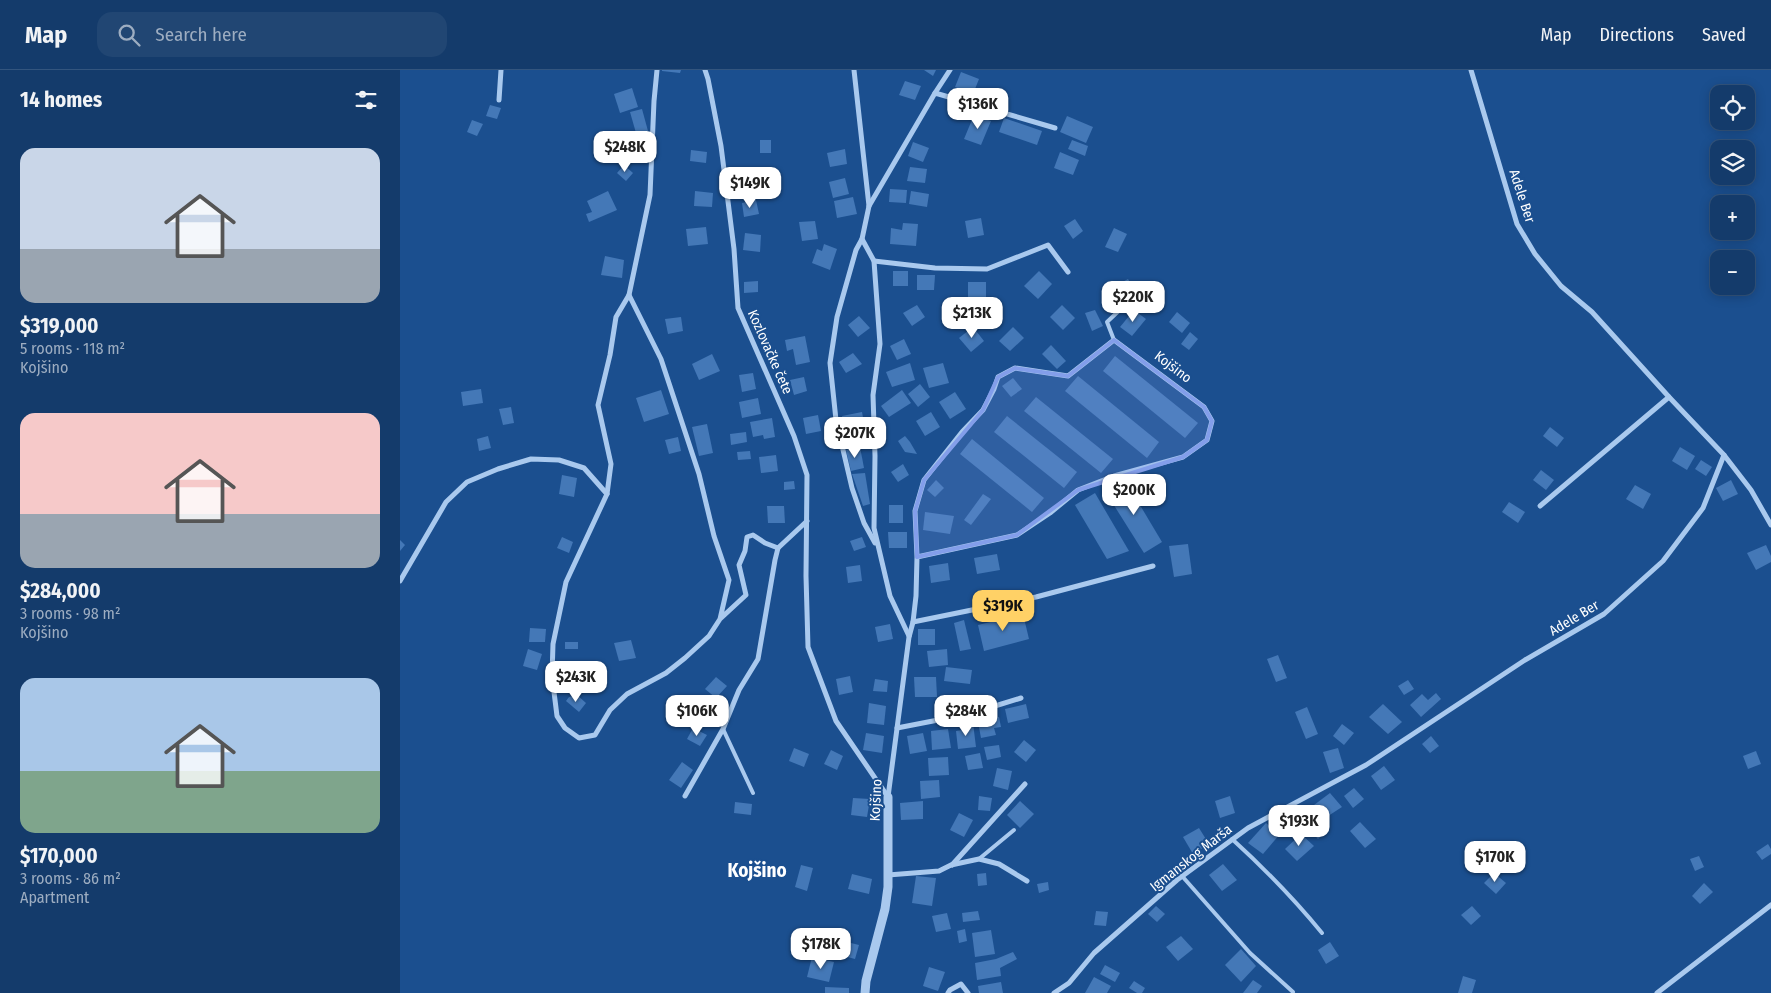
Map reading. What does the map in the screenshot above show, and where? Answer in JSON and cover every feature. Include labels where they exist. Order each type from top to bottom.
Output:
[{"type":"street","points":[[499,100],[500,70]]},
{"type":"street","points":[[657,70],[650,195],[629,295],[616,317],[610,355],[598,405],[612,464],[607,494],[566,582],[553,644],[554,699],[557,716],[565,728],[579,738],[595,735],[610,710],[627,694],[666,673],[709,636],[720,619],[746,595],[739,566],[745,551],[747,537],[753,535],[765,543],[778,548]]},
{"type":"street","name":"Kozlovačke čete","points":[[705,70],[722,146],[734,249],[738,308],[794,436],[807,475],[806,576],[808,647],[836,721],[888,797]]},
{"type":"street","points":[[854,70],[869,206],[862,239],[856,250],[837,317],[830,363],[836,420],[852,488],[864,523],[879,550]]},
{"type":"street","points":[[869,206],[950,70]]},
{"type":"street","name":"Adele Ber","points":[[1472,70],[1517,224],[1535,254],[1561,286],[1592,312],[1668,397],[1724,455],[1751,490],[1771,525]]},
{"type":"street","points":[[935,93],[1055,128]]},
{"type":"street","points":[[862,239],[874,261],[880,344],[874,395],[874,528],[890,596],[909,637]]},
{"type":"street","points":[[874,261],[935,268],[988,269],[1048,245],[1068,272]]},
{"type":"street","points":[[629,295],[661,359],[699,474],[714,536],[729,580],[720,619]]},
{"type":"street","name":"Kojšino","points":[[865,993],[866,981],[885,909],[888,875],[888,797],[909,637],[913,622],[917,557],[915,511],[924,480],[962,432],[983,410],[998,377],[1016,368],[1068,376],[1114,340],[1204,408],[1212,421],[1208,440],[1183,457],[1114,476],[1078,490],[1050,514],[1017,535],[917,557]]},
{"type":"street","points":[[1540,506],[1668,397]]},
{"type":"street","name":"Adele Ber","points":[[1411,735],[1525,660],[1604,614],[1663,561],[1692,523],[1703,508],[1724,455]]},
{"type":"street","points":[[400,581],[446,502],[467,482],[498,469],[531,459],[559,460],[584,468],[607,494]]},
{"type":"street","points":[[685,796],[723,729],[739,690],[758,659],[778,548],[807,521]]},
{"type":"street","points":[[913,622],[1036,597],[1153,566]]},
{"type":"street","points":[[896,728],[969,714],[1021,698]]},
{"type":"street","name":"Igmanskog Marša","points":[[1054,993],[1069,983],[1094,953],[1182,876],[1232,839],[1256,823],[1366,766],[1411,735]]},
{"type":"street","points":[[951,865],[1025,784]]},
{"type":"street","points":[[888,875],[939,871],[951,865],[979,859],[999,864],[1027,881]]},
{"type":"street","points":[[1657,993],[1771,905]]},
{"type":"street","points":[[948,993],[961,984],[968,993]]},
{"type":"lane","points":[[1114,340],[1107,322],[1125,305],[1137,297],[1156,310]]},
{"type":"lane","points":[[723,729],[753,793]]},
{"type":"lane","points":[[979,859],[1014,830]]},
{"type":"lane","points":[[1232,839],[1292,897],[1322,933]]},
{"type":"lane","points":[[1182,876],[1250,953],[1293,992]]},
{"type":"highlighted area","points":[[1114,340],[1204,407],[1212,421],[1207,440],[1183,457],[1078,490],[1017,535],[917,557],[915,511],[924,480],[983,410],[998,377],[1015,368],[1068,376]]},
{"type":"building","points":[[662,70],[681,70],[680,73]]},
{"type":"building","points":[[924,70],[936,70],[933,76]]},
{"type":"building","points":[[961,72],[979,79],[973,94],[955,87]]},
{"type":"building","points":[[905,81],[921,86],[915,100],[899,95]]},
{"type":"building","points":[[632,88],[638,107],[620,113],[614,94]]},
{"type":"building","points":[[490,105],[501,108],[497,119],[486,116]]},
{"type":"building","points":[[642,109],[648,131],[636,133],[630,112]]},
{"type":"building","points":[[974,115],[991,121],[981,145],[964,139]]},
{"type":"building","points":[[1067,116],[1093,127],[1086,143],[1060,132]]},
{"type":"building","points":[[1004,118],[1042,131],[1037,145],[999,132]]},
{"type":"building","points":[[472,120],[483,124],[477,136],[467,132]]},
{"type":"building","points":[[760,140],[771,140],[771,153],[760,153]]},
{"type":"building","points":[[1072,140],[1088,146],[1085,156],[1068,149]]},
{"type":"building","points":[[913,142],[929,148],[923,162],[908,156]]},
{"type":"building","points":[[845,149],[847,164],[830,167],[827,153]]},
{"type":"building","points":[[691,150],[707,152],[706,163],[690,161]]},
{"type":"building","points":[[1060,152],[1079,160],[1073,175],[1054,168]]},
{"type":"building","points":[[624,165],[633,173],[626,181],[617,173]]},
{"type":"building","points":[[910,167],[927,169],[925,183],[907,181]]},
{"type":"building","points":[[753,170],[756,186],[737,189],[736,173]]},
{"type":"building","points":[[845,178],[849,194],[833,198],[829,182]]},
{"type":"building","points":[[890,189],[907,190],[906,203],[889,202]]},
{"type":"building","points":[[608,191],[617,210],[589,222],[586,214],[592,212],[587,201]]},
{"type":"building","points":[[695,191],[713,193],[712,207],[694,206]]},
{"type":"building","points":[[911,191],[929,194],[927,207],[909,204]]},
{"type":"building","points":[[853,197],[857,214],[837,218],[834,201]]},
{"type":"building","points":[[756,200],[759,214],[744,217],[742,203]]},
{"type":"building","points":[[981,218],[984,235],[968,238],[965,221]]},
{"type":"building","points":[[1075,219],[1083,231],[1073,239],[1064,226]]},
{"type":"building","points":[[815,221],[818,239],[802,241],[799,222]]},
{"type":"building","points":[[903,223],[918,224],[916,246],[890,244],[891,228],[902,230]]},
{"type":"building","points":[[706,227],[708,244],[688,246],[686,229]]},
{"type":"building","points":[[1114,228],[1127,234],[1118,252],[1105,247]]},
{"type":"building","points":[[745,233],[761,235],[760,252],[743,250]]},
{"type":"building","points":[[824,244],[837,249],[830,270],[812,263],[817,249],[822,251]]},
{"type":"building","points":[[605,256],[624,260],[622,278],[601,275]]},
{"type":"building","points":[[893,271],[908,271],[908,286],[893,286]]},
{"type":"building","points":[[1039,271],[1052,284],[1038,299],[1024,286]]},
{"type":"building","points":[[917,275],[935,275],[934,290],[917,290]]},
{"type":"building","points":[[1128,279],[1136,292],[1126,299],[1117,285]]},
{"type":"building","points":[[758,281],[758,292],[744,293],[744,282]]},
{"type":"building","points":[[968,282],[986,282],[986,300],[968,300]]},
{"type":"building","points":[[917,305],[925,317],[912,326],[903,313]]},
{"type":"building","points":[[1062,305],[1075,318],[1063,330],[1050,317]]},
{"type":"building","points":[[1095,310],[1103,326],[1092,331],[1085,313]]},
{"type":"building","points":[[1134,310],[1146,319],[1132,336],[1120,327]]},
{"type":"building","points":[[1177,312],[1190,323],[1182,333],[1169,322]]},
{"type":"building","points":[[859,316],[870,328],[858,337],[848,325]]},
{"type":"building","points":[[681,317],[683,331],[668,334],[665,319]]},
{"type":"building","points":[[973,327],[984,341],[971,352],[959,338]]},
{"type":"building","points":[[1013,327],[1024,338],[1010,351],[999,341]]},
{"type":"building","points":[[1190,332],[1198,339],[1189,350],[1181,344]]},
{"type":"building","points":[[805,336],[810,362],[796,365],[793,349],[787,351],[785,340]]},
{"type":"building","points":[[904,339],[911,354],[897,360],[890,346]]},
{"type":"building","points":[[1051,345],[1066,361],[1057,369],[1042,354]]},
{"type":"building","points":[[853,353],[862,364],[846,373],[839,362]]},
{"type":"building","points":[[712,354],[720,371],[699,380],[692,364]]},
{"type":"building","points":[[1115,356],[1198,423],[1185,438],[1103,371]]},
{"type":"building","points":[[910,363],[915,380],[892,387],[886,372]]},
{"type":"building","points":[[943,363],[949,383],[929,388],[923,368]]},
{"type":"building","points":[[753,373],[756,389],[742,392],[739,375]]},
{"type":"building","points":[[1078,376],[1159,442],[1147,458],[1065,391]]},
{"type":"building","points":[[804,377],[807,391],[794,395],[790,380]]},
{"type":"building","points":[[1013,378],[1022,389],[1011,397],[1002,386]]},
{"type":"building","points":[[920,384],[930,397],[918,407],[908,394]]},
{"type":"building","points":[[481,389],[483,403],[463,406],[461,392]]},
{"type":"building","points":[[661,390],[669,414],[644,422],[636,398]]},
{"type":"building","points":[[902,390],[911,403],[889,417],[881,406]]},
{"type":"building","points":[[955,392],[966,409],[950,419],[939,402]]},
{"type":"building","points":[[1036,397],[1113,459],[1101,473],[1024,411]]},
{"type":"building","points":[[758,398],[761,414],[742,418],[739,402]]},
{"type":"building","points":[[511,407],[514,423],[503,425],[499,409]]},
{"type":"building","points":[[862,412],[866,433],[846,437],[842,416]]},
{"type":"building","points":[[931,412],[940,427],[925,436],[916,421]]},
{"type":"building","points":[[818,415],[821,431],[806,434],[803,418]]},
{"type":"building","points":[[1007,416],[1077,472],[1064,488],[994,432]]},
{"type":"building","points":[[772,418],[775,437],[764,439],[763,435],[753,437],[750,422]]},
{"type":"building","points":[[707,424],[713,453],[699,456],[692,427]]},
{"type":"building","points":[[1550,427],[1564,438],[1557,447],[1543,436]]},
{"type":"building","points":[[746,432],[747,442],[731,445],[730,434]]},
{"type":"building","points":[[488,436],[491,448],[479,451],[477,439]]},
{"type":"building","points":[[905,436],[917,454],[905,452],[898,441]]},
{"type":"building","points":[[678,437],[681,451],[669,454],[665,440]]},
{"type":"building","points":[[972,439],[1044,498],[1032,512],[960,454]]},
{"type":"building","points":[[860,447],[864,468],[851,471],[846,450]]},
{"type":"building","points":[[1680,447],[1695,456],[1687,470],[1672,461]]},
{"type":"building","points":[[750,451],[751,459],[738,460],[737,452]]},
{"type":"building","points":[[776,455],[778,471],[761,473],[759,457]]},
{"type":"building","points":[[1701,460],[1712,467],[1706,476],[1695,469]]},
{"type":"building","points":[[903,464],[909,475],[898,482],[891,472]]},
{"type":"building","points":[[1541,470],[1554,480],[1546,490],[1533,480]]},
{"type":"building","points":[[865,473],[870,504],[863,506],[852,474]]},
{"type":"building","points":[[562,475],[577,478],[574,497],[559,494]]},
{"type":"building","points":[[936,480],[944,488],[935,497],[927,490]]},
{"type":"building","points":[[1125,480],[1162,542],[1144,553],[1105,491]]},
{"type":"building","points":[[1731,480],[1738,494],[1723,501],[1716,488]]},
{"type":"building","points":[[794,481],[795,489],[784,490],[784,482]]},
{"type":"building","points":[[1635,485],[1651,494],[1643,509],[1626,499]]},
{"type":"building","points":[[1095,493],[1129,551],[1107,559],[1075,505]]},
{"type":"building","points":[[983,494],[991,499],[971,525],[964,520]]},
{"type":"building","points":[[1509,502],[1525,512],[1518,523],[1502,512]]},
{"type":"building","points":[[889,505],[903,505],[903,523],[889,523]]},
{"type":"building","points":[[767,506],[784,506],[785,523],[768,523]]},
{"type":"building","points":[[925,512],[954,516],[950,534],[923,530]]},
{"type":"building","points":[[888,532],[907,532],[907,548],[889,548]]},
{"type":"building","points":[[562,537],[573,542],[569,553],[557,548]]},
{"type":"building","points":[[862,537],[866,547],[854,551],[850,541]]},
{"type":"building","points":[[400,540],[405,545],[400,551]]},
{"type":"building","points":[[1188,544],[1192,574],[1174,577],[1169,546]]},
{"type":"building","points":[[1766,545],[1771,556],[1771,562],[1756,570],[1747,553]]},
{"type":"building","points":[[997,554],[1000,570],[977,574],[974,558]]},
{"type":"building","points":[[948,563],[950,580],[931,583],[929,566]]},
{"type":"building","points":[[860,565],[862,581],[848,583],[846,567]]},
{"type":"building","points":[[1023,614],[1029,639],[984,651],[978,625]]},
{"type":"building","points":[[964,620],[971,649],[960,651],[954,623]]},
{"type":"building","points":[[890,624],[893,639],[878,642],[875,627]]},
{"type":"building","points":[[530,628],[546,629],[545,642],[529,642]]},
{"type":"building","points":[[918,629],[935,629],[935,645],[918,645]]},
{"type":"building","points":[[631,640],[636,658],[619,661],[614,643]]},
{"type":"building","points":[[565,642],[578,642],[578,649],[565,649]]},
{"type":"building","points":[[528,649],[542,654],[537,670],[523,666]]},
{"type":"building","points":[[947,649],[948,665],[929,667],[927,651]]},
{"type":"building","points":[[1278,655],[1287,678],[1276,682],[1267,659]]},
{"type":"building","points":[[946,667],[972,670],[970,684],[944,681]]},
{"type":"building","points":[[588,669],[600,679],[592,689],[580,679]]},
{"type":"building","points":[[850,676],[853,692],[839,695],[836,679]]},
{"type":"building","points":[[716,677],[727,686],[716,698],[705,689]]},
{"type":"building","points":[[914,677],[936,677],[937,697],[915,697]]},
{"type":"building","points":[[875,679],[888,681],[887,692],[873,691]]},
{"type":"building","points":[[1408,680],[1414,689],[1404,695],[1398,686]]},
{"type":"building","points":[[1436,693],[1441,699],[1421,717],[1410,705],[1422,694],[1428,700]]},
{"type":"building","points":[[577,695],[586,703],[579,712],[566,701],[569,697]]},
{"type":"building","points":[[869,703],[886,706],[884,725],[867,723]]},
{"type":"building","points":[[1026,704],[1029,718],[1008,723],[1005,709]]},
{"type":"building","points":[[1383,704],[1402,722],[1388,734],[1369,717]]},
{"type":"building","points":[[1307,707],[1318,734],[1306,739],[1295,712]]},
{"type":"building","points":[[999,717],[1001,727],[994,728],[996,735],[981,738],[978,722]]},
{"type":"building","points":[[973,723],[976,747],[958,749],[956,731],[962,730],[961,725]]},
{"type":"building","points":[[1342,724],[1354,733],[1344,745],[1333,736]]},
{"type":"building","points":[[693,728],[707,735],[700,746],[687,739]]},
{"type":"building","points":[[948,729],[951,748],[932,750],[931,731]]},
{"type":"building","points":[[866,733],[884,736],[882,753],[863,750]]},
{"type":"building","points":[[923,733],[927,751],[910,754],[907,736]]},
{"type":"building","points":[[1431,736],[1439,746],[1430,753],[1422,744]]},
{"type":"building","points":[[1024,740],[1036,750],[1026,762],[1014,752]]},
{"type":"building","points":[[999,745],[1001,757],[987,760],[984,747]]},
{"type":"building","points":[[794,748],[809,754],[804,767],[789,761]]},
{"type":"building","points":[[1338,748],[1344,768],[1330,773],[1323,752]]},
{"type":"building","points":[[831,750],[843,756],[837,770],[824,764]]},
{"type":"building","points":[[1756,751],[1761,764],[1748,769],[1743,756]]},
{"type":"building","points":[[980,753],[983,768],[968,770],[965,756]]},
{"type":"building","points":[[948,757],[949,775],[929,776],[928,758]]},
{"type":"building","points":[[682,762],[693,770],[681,788],[669,780]]},
{"type":"building","points":[[1384,766],[1395,780],[1381,790],[1371,776]]},
{"type":"building","points":[[997,768],[1012,771],[1008,790],[993,786]]},
{"type":"building","points":[[939,780],[940,797],[921,799],[920,781]]},
{"type":"building","points":[[1354,788],[1364,799],[1353,808],[1344,796]]},
{"type":"building","points":[[1330,793],[1342,807],[1325,818],[1314,805]]},
{"type":"building","points":[[979,796],[992,798],[990,811],[978,810]]},
{"type":"building","points":[[1230,796],[1235,813],[1220,818],[1215,801]]},
{"type":"building","points":[[853,798],[870,799],[867,817],[851,815]]},
{"type":"building","points":[[923,801],[923,819],[901,820],[900,803]]},
{"type":"building","points":[[1020,801],[1034,814],[1020,828],[1007,815]]},
{"type":"building","points":[[735,802],[752,804],[751,815],[734,813]]},
{"type":"building","points":[[959,813],[973,820],[964,837],[950,830]]},
{"type":"building","points":[[1318,817],[1329,828],[1318,839],[1307,827]]},
{"type":"building","points":[[1360,822],[1376,839],[1365,848],[1350,831]]},
{"type":"building","points":[[1266,823],[1280,834],[1263,854],[1248,843]]},
{"type":"building","points":[[1199,828],[1209,844],[1193,854],[1183,837]]},
{"type":"building","points":[[1301,834],[1314,846],[1297,861],[1285,849]]},
{"type":"building","points":[[1768,844],[1771,854],[1762,860],[1756,852]]},
{"type":"building","points":[[1699,856],[1704,867],[1695,871],[1690,859]]},
{"type":"building","points":[[1223,864],[1237,880],[1222,891],[1209,875]]},
{"type":"building","points":[[801,865],[813,868],[807,891],[795,887]]},
{"type":"building","points":[[986,873],[987,885],[978,886],[977,874]]},
{"type":"building","points":[[1494,873],[1506,883],[1496,894],[1484,883]]},
{"type":"building","points":[[852,874],[872,879],[869,894],[848,889]]},
{"type":"building","points":[[916,876],[936,878],[932,906],[912,903]]},
{"type":"building","points":[[1048,882],[1049,890],[1039,893],[1037,884]]},
{"type":"building","points":[[1704,883],[1713,892],[1700,904],[1692,896]]},
{"type":"building","points":[[1156,906],[1165,914],[1157,922],[1148,914]]},
{"type":"building","points":[[1472,906],[1481,916],[1471,925],[1461,915]]},
{"type":"building","points":[[978,911],[980,920],[963,922],[962,913]]},
{"type":"building","points":[[1096,911],[1108,912],[1106,926],[1094,925]]},
{"type":"building","points":[[947,913],[951,929],[936,932],[932,916]]},
{"type":"building","points":[[965,929],[967,941],[959,943],[957,931]]},
{"type":"building","points":[[991,930],[995,954],[975,957],[972,933]]},
{"type":"building","points":[[1181,936],[1193,949],[1178,961],[1166,947]]},
{"type":"building","points":[[843,941],[859,945],[855,959],[840,955]]},
{"type":"building","points":[[1330,942],[1339,956],[1326,964],[1318,950]]},
{"type":"building","points":[[1241,949],[1256,966],[1241,982],[1225,965]]},
{"type":"building","points":[[1013,952],[1017,959],[1000,968],[1001,976],[977,980],[975,963],[996,959]]},
{"type":"building","points":[[812,957],[834,962],[829,982],[807,977]]},
{"type":"building","points":[[1105,965],[1120,973],[1115,982],[1100,974]]},
{"type":"building","points":[[929,967],[945,972],[938,991],[923,986]]},
{"type":"building","points":[[1463,976],[1476,980],[1472,993],[1458,993]]},
{"type":"building","points":[[1094,977],[1111,986],[1107,993],[1085,993]]},
{"type":"building","points":[[1253,980],[1262,986],[1257,993],[1243,993]]},
{"type":"building","points":[[1134,981],[1145,988],[1142,993],[1137,993],[1129,988]]},
{"type":"building","points":[[1001,982],[1003,993],[979,993],[978,986]]},
{"type":"building","points":[[825,987],[849,988],[849,993],[825,993]]},
{"type":"district","name":"Kojšino","points":[[757,870]]}]
